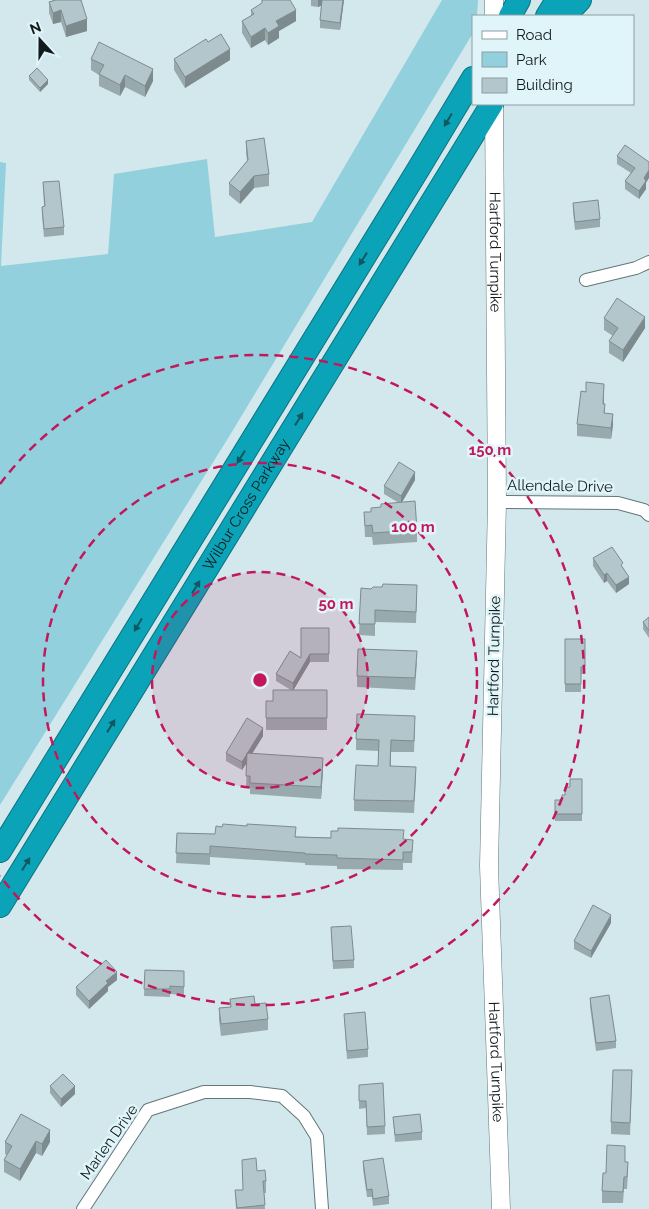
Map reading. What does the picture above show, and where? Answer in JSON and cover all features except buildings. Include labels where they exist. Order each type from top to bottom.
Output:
[{"type":"highway","points":[[511,15],[519,0]]},
{"type":"highway","points":[[548,15],[557,0]]},
{"type":"highway","points":[[565,15],[580,0]]},
{"type":"highway","name":"Wilbur Cross Parkway","points":[[0,851],[472,80]]},
{"type":"highway","name":"Wilbur Cross Parkway","points":[[0,906],[492,105]]},
{"type":"main road","points":[[494,0],[494,15]]},
{"type":"main road","name":"Hartford Turnpike","points":[[493,105],[497,502],[489,866],[501,1209]]},
{"type":"street","points":[[586,280],[636,268],[649,262]]},
{"type":"street","name":"Allendale Drive","points":[[497,502],[618,503],[644,510],[649,515]]},
{"type":"street","name":"Marlen Drive","points":[[83,1209],[148,1110],[204,1092],[250,1092],[282,1096],[304,1116],[317,1137],[322,1209]]},
{"type":"green space","points":[[442,0],[478,0],[477,15],[472,15],[472,35],[230,435],[0,805],[0,162],[6,163],[1,266],[108,254],[114,174],[207,159],[215,237],[312,222]]}]
